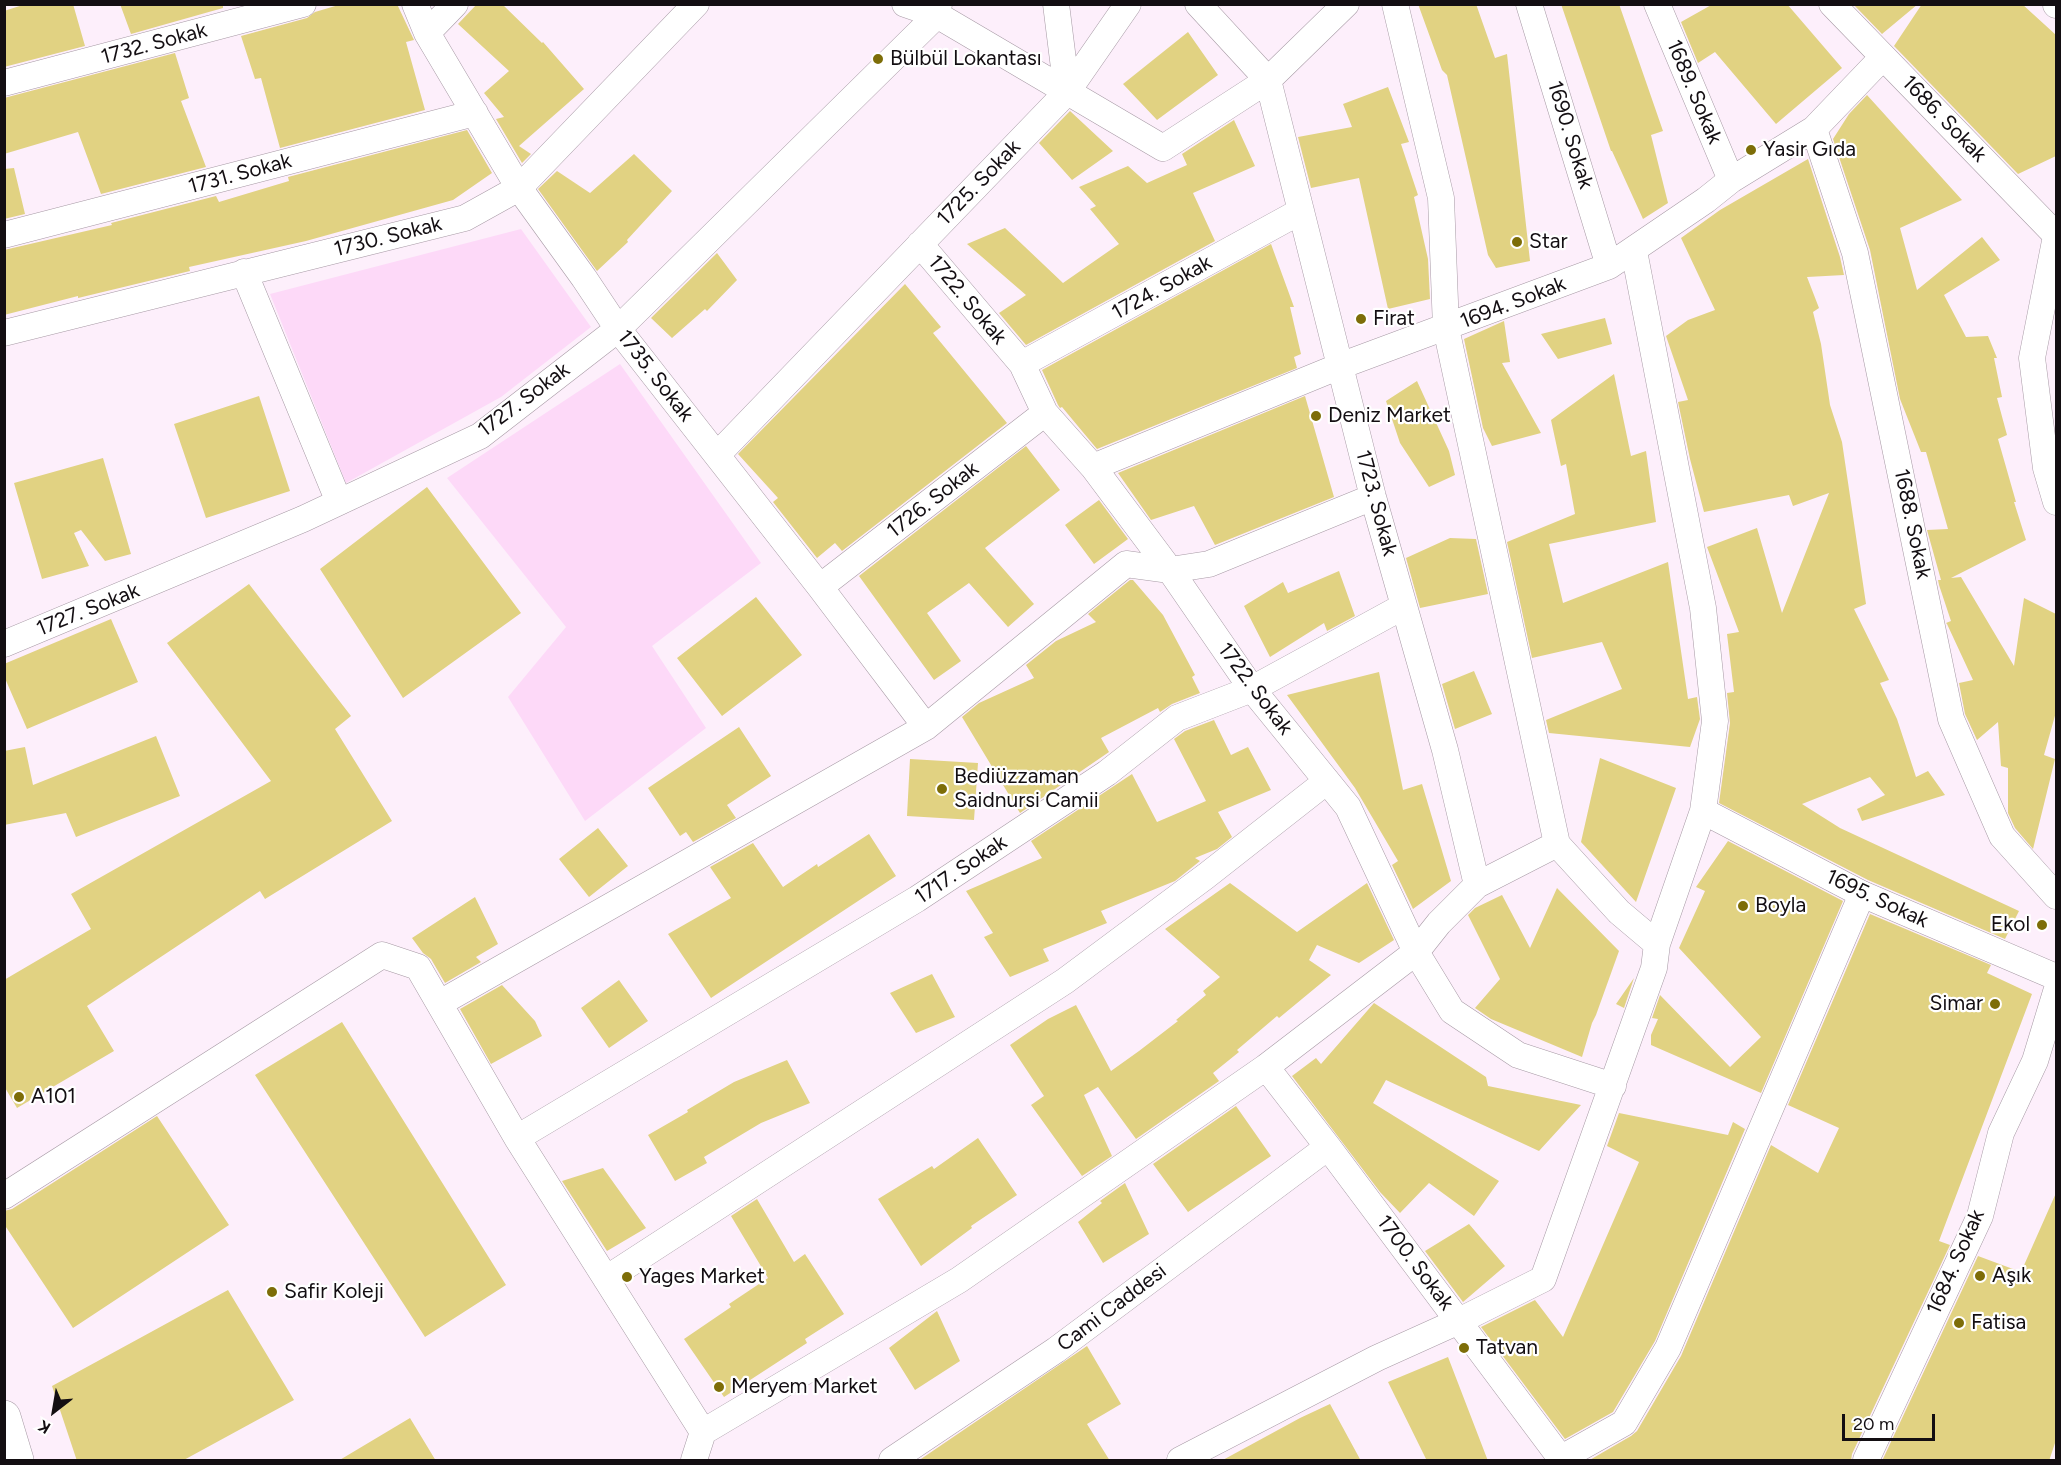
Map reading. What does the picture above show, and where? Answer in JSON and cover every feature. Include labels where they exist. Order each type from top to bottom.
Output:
[{"type":"street","name":"1732. Sokak","points":[[4,83],[303,4]]},
{"type":"street","name":"1735. Sokak","points":[[415,4],[427,33],[519,188],[618,329],[820,587],[926,727]]},
{"type":"street","points":[[427,33],[455,4]]},
{"type":"street","name":"1730. Sokak","points":[[4,333],[465,218],[519,188],[696,4]]},
{"type":"street","points":[[904,4],[938,10],[1067,92],[1163,148],[1268,80],[1346,4]]},
{"type":"street","points":[[1056,4],[1067,92]]},
{"type":"street","name":"1725. Sokak","points":[[717,455],[1067,92],[1128,4]]},
{"type":"street","name":"1723. Sokak","points":[[1198,4],[1268,80],[1373,497],[1445,750],[1477,885]]},
{"type":"street","points":[[1395,4],[1441,198],[1446,328],[1557,844],[1618,912],[1657,944]]},
{"type":"street","name":"1690. Sokak","points":[[1529,4],[1610,266]]},
{"type":"street","name":"1689. Sokak","points":[[1657,4],[1731,180]]},
{"type":"street","name":"1686. Sokak","points":[[1832,4],[2056,235]]},
{"type":"street","name":"1727. Sokak","points":[[4,644],[143,588],[339,502],[480,436],[618,329],[938,10]]},
{"type":"street","name":"1694. Sokak","points":[[1094,467],[1340,366],[1610,266],[1706,200],[1731,180],[1814,129],[1883,57]]},
{"type":"street","name":"1731. Sokak","points":[[4,235],[475,113]]},
{"type":"street","name":"1688. Sokak","points":[[1814,129],[1855,253],[1951,719],[2002,836],[2056,896]]},
{"type":"street","name":"1724. Sokak","points":[[1022,364],[1301,211]]},
{"type":"street","points":[[2056,235],[2032,358],[2046,468],[2056,502]]},
{"type":"street","name":"1722. Sokak","points":[[920,244],[1022,364],[1045,413],[1094,467],[1170,570],[1252,689],[1348,807],[1416,952],[1452,1011],[1518,1055],[1613,1086]]},
{"type":"street","points":[[1180,1461],[1377,1358],[1459,1321],[1542,1279],[1654,968],[1657,944],[1703,811],[1715,721],[1703,608],[1634,251]]},
{"type":"street","points":[[244,272],[339,502]]},
{"type":"street","name":"1726. Sokak","points":[[820,587],[1045,413]]},
{"type":"street","points":[[440,1004],[926,727],[1126,564],[1170,570],[1209,564],[1373,497]]},
{"type":"street","name":"1717. Sokak","points":[[517,1138],[917,899],[1107,773],[1177,718],[1252,689],[1404,606]]},
{"type":"street","points":[[606,1279],[1065,981],[1206,876],[1327,781]]},
{"type":"street","name":"1695. Sokak","points":[[1703,811],[1862,894],[2056,976]]},
{"type":"street","points":[[694,1461],[703,1432],[958,1280],[1266,1067],[1416,952],[1439,923],[1477,885],[1557,844]]},
{"type":"street","points":[[1560,1460],[1624,1423],[1668,1348],[1862,894]]},
{"type":"street","points":[[4,1196],[382,955],[418,967],[517,1138],[703,1432]]},
{"type":"street","name":"1684. Sokak","points":[[1866,1461],[1980,1216],[2001,1133],[2035,1061],[2056,992]]},
{"type":"street","name":"1700. Sokak","points":[[1266,1067],[1459,1321],[1560,1460]]},
{"type":"street","name":"Cami Caddesi","points":[[892,1461],[1056,1350],[1328,1147]]},
{"type":"street","points":[[4,1417],[17,1461]]},
{"type":"shaded area","points":[[521,229],[591,327],[501,397],[346,483],[270,294]]},
{"type":"shaded area","points":[[620,364],[761,563],[652,646],[706,728],[585,821],[508,697],[566,627],[447,478]]},
{"type":"building","points":[[26,4],[73,4],[85,46],[4,67],[4,11]]},
{"type":"building","points":[[120,4],[223,4],[223,8],[131,34]]},
{"type":"building","points":[[342,4],[397,4],[414,40],[406,42],[425,110],[280,148],[261,78],[255,79],[241,36],[307,18],[315,12]]},
{"type":"building","points":[[477,4],[502,4],[543,42],[584,89],[519,146],[531,154],[522,163],[496,119],[504,117],[484,93],[509,71],[458,24]]},
{"type":"building","points":[[1418,4],[1476,4],[1495,58],[1507,54],[1530,261],[1496,268],[1488,255],[1447,75],[1442,70]]},
{"type":"building","points":[[1561,4],[1619,4],[1663,131],[1651,135],[1668,203],[1643,219],[1611,151]]},
{"type":"building","points":[[1713,4],[1787,4],[1842,68],[1776,124],[1715,52],[1698,63],[1681,22]]},
{"type":"building","points":[[1853,4],[1918,4],[1882,34]]},
{"type":"building","points":[[1922,4],[2022,4],[2056,35],[2056,156],[2018,174],[1894,46]]},
{"type":"building","points":[[1188,32],[1218,75],[1157,120],[1123,84]]},
{"type":"building","points":[[175,53],[189,98],[181,101],[206,167],[101,194],[78,132],[4,154],[4,98]]},
{"type":"building","points":[[1388,87],[1409,142],[1401,144],[1418,195],[1414,197],[1428,259],[1430,299],[1388,309],[1359,178],[1311,188],[1298,137],[1352,127],[1343,104]]},
{"type":"building","points":[[1867,95],[1962,200],[1900,228],[1917,290],[1982,237],[2000,260],[1944,295],[1966,337],[1988,336],[1997,358],[1994,358],[2002,397],[1997,398],[2007,435],[1998,439],[2026,540],[1951,578],[1961,577],[2014,666],[2024,598],[2056,614],[2056,712],[2044,755],[2055,759],[2033,849],[2015,828],[2008,813],[2008,768],[2001,766],[1998,722],[1977,740],[1965,714],[1959,683],[1973,680],[1946,623],[1951,621],[1939,585],[1938,580],[1941,580],[1927,530],[1948,529],[1926,452],[1921,452],[1900,399],[1870,250],[1833,139],[1849,114]]},
{"type":"building","points":[[1070,111],[1113,151],[1072,180],[1039,143]]},
{"type":"building","points":[[1234,120],[1255,166],[1193,193],[1215,241],[1026,345],[999,313],[1026,295],[967,244],[1005,228],[1063,283],[1119,244],[1090,209],[1096,206],[1079,187],[1128,166],[1147,183],[1187,165],[1182,154]]},
{"type":"building","points":[[467,130],[492,173],[453,200],[306,241],[189,267],[190,271],[4,315],[4,250],[112,225],[111,223],[216,196],[219,202],[289,181],[288,177]]},
{"type":"building","points":[[634,154],[672,191],[627,240],[628,242],[597,271],[538,189],[557,171],[590,193]]},
{"type":"building","points":[[1808,159],[1844,275],[1807,277],[1819,308],[1813,312],[1821,344],[1830,405],[1842,442],[1866,604],[1854,609],[1889,680],[1880,683],[1897,719],[1916,777],[1928,771],[1945,795],[1862,821],[1857,809],[1885,795],[1870,777],[1802,804],[1840,828],[2019,911],[2005,939],[1868,880],[1719,803],[1730,723],[1727,693],[1734,692],[1727,634],[1739,632],[1707,547],[1757,528],[1782,613],[1829,493],[1793,506],[1789,495],[1704,512],[1678,402],[1688,400],[1666,336],[1688,320],[1715,310],[1681,238],[1720,210]]},
{"type":"building","points":[[14,168],[25,214],[4,219],[4,169]]},
{"type":"building","points":[[1271,244],[1294,307],[1290,307],[1301,354],[1294,357],[1297,368],[1097,449],[1062,407],[1060,408],[1042,370]]},
{"type":"building","points":[[717,253],[737,280],[707,311],[705,309],[672,338],[651,318]]},
{"type":"building","points":[[905,284],[941,327],[933,333],[1007,423],[842,551],[835,543],[817,558],[773,502],[778,498],[738,454]]},
{"type":"building","points":[[1605,318],[1612,344],[1558,359],[1541,334]]},
{"type":"building","points":[[1504,321],[1510,362],[1502,363],[1541,433],[1492,446],[1483,428],[1464,339]]},
{"type":"building","points":[[1614,374],[1631,456],[1646,451],[1656,522],[1549,544],[1563,603],[1668,562],[1688,699],[1697,697],[1700,719],[1690,747],[1549,733],[1546,720],[1622,689],[1602,642],[1532,658],[1507,542],[1575,514],[1566,464],[1561,466],[1551,420]]},
{"type":"building","points":[[1417,381],[1449,451],[1455,475],[1429,487],[1400,443],[1386,401]]},
{"type":"building","points":[[259,396],[290,491],[206,518],[174,424]]},
{"type":"building","points":[[1305,396],[1334,497],[1215,545],[1194,506],[1151,520],[1118,473]]},
{"type":"building","points":[[1026,446],[1060,490],[985,548],[1034,604],[1008,627],[969,583],[927,613],[961,661],[934,680],[859,576]]},
{"type":"building","points":[[103,458],[131,554],[105,561],[81,530],[74,533],[89,566],[42,579],[14,483]]},
{"type":"building","points":[[427,487],[521,613],[403,698],[320,569]]},
{"type":"building","points":[[1099,500],[1128,539],[1094,564],[1065,525]]},
{"type":"building","points":[[1450,538],[1476,539],[1488,594],[1420,608],[1406,558]]},
{"type":"building","points":[[1339,571],[1355,616],[1327,631],[1324,623],[1270,657],[1244,606],[1283,582],[1288,593]]},
{"type":"building","points":[[1130,580],[1133,580],[1163,615],[1195,675],[1192,677],[1200,693],[1172,704],[1160,712],[1158,708],[1101,738],[1109,752],[1020,813],[962,717],[979,703],[1034,678],[1026,665],[1056,641],[1096,622],[1088,614]]},
{"type":"building","points":[[249,584],[351,716],[335,729],[392,821],[265,899],[260,891],[87,1006],[114,1051],[17,1108],[4,1086],[4,980],[91,929],[71,894],[271,781],[167,643]]},
{"type":"building","points":[[756,597],[802,655],[722,716],[677,658]]},
{"type":"building","points":[[111,619],[138,682],[27,729],[4,676],[4,664]]},
{"type":"building","points":[[1474,671],[1492,714],[1455,729],[1442,684]]},
{"type":"building","points":[[1379,672],[1403,790],[1422,784],[1451,881],[1413,909],[1392,865],[1398,861],[1355,788],[1287,695]]},
{"type":"building","points":[[1214,720],[1231,755],[1248,747],[1271,790],[1218,812],[1232,837],[1217,849],[1195,858],[1200,861],[1175,881],[1101,911],[1107,923],[1043,949],[1049,961],[1010,977],[984,937],[993,933],[966,891],[1042,858],[1031,841],[1132,774],[1157,822],[1206,801],[1174,739],[1185,731]]},
{"type":"building","points":[[739,727],[771,776],[727,805],[736,818],[693,842],[686,832],[680,836],[648,788]]},
{"type":"building","points":[[156,736],[180,796],[76,837],[66,813],[4,825],[4,751],[25,747],[33,785]]},
{"type":"building","points":[[1600,758],[1676,788],[1636,902],[1581,842]]},
{"type":"building","name":"Bediüzzaman Saidnursi Camii","points":[[910,759],[978,763],[974,820],[907,816]]},
{"type":"building","points":[[598,828],[628,866],[589,897],[559,859]]},
{"type":"building","points":[[869,834],[896,876],[711,998],[668,934],[731,898],[710,867],[753,843],[783,887]]},
{"type":"building","points":[[1728,841],[1843,901],[1761,1093],[1651,1045],[1651,1035],[1658,1019],[1652,1018],[1660,995],[1730,1067],[1761,1037],[1679,948],[1705,891],[1696,887]]},
{"type":"building","points":[[1230,883],[1297,932],[1367,883],[1394,940],[1359,963],[1317,945],[1309,960],[1331,975],[1237,1050],[1239,1052],[1213,1073],[1219,1081],[1136,1139],[1098,1087],[1084,1095],[1112,1156],[1082,1176],[1031,1105],[1044,1096],[1010,1045],[1048,1019],[1076,1005],[1111,1071],[1139,1051],[1178,1021],[1176,1020],[1206,995],[1203,991],[1220,977],[1165,929]]},
{"type":"building","points":[[1557,888],[1619,951],[1582,1057],[1491,1019],[1475,1008],[1500,979],[1468,915],[1475,908],[1502,895],[1530,948]]},
{"type":"building","points":[[475,897],[498,944],[476,957],[481,962],[445,983],[431,959],[423,953],[412,938]]},
{"type":"building","points":[[1870,914],[1991,965],[1987,973],[2032,994],[1939,1241],[1950,1245],[1852,1454],[1851,1461],[1588,1461],[1637,1431],[1681,1356],[1771,1145],[1818,1173],[1839,1128],[1788,1105]]},
{"type":"building","points":[[932,974],[955,1017],[916,1033],[890,993]]},
{"type":"building","points":[[1634,978],[1624,1008],[1616,1004]]},
{"type":"building","points":[[619,980],[648,1021],[609,1048],[581,1008]]},
{"type":"building","points":[[502,985],[535,1021],[542,1036],[491,1064],[460,1009]]},
{"type":"building","points":[[1374,1003],[1486,1077],[1488,1086],[1581,1105],[1539,1151],[1386,1080],[1373,1103],[1499,1181],[1474,1216],[1429,1183],[1400,1213],[1380,1192],[1292,1076],[1316,1058],[1321,1064]]},
{"type":"building","points":[[342,1022],[506,1285],[425,1337],[255,1075]]},
{"type":"building","points":[[787,1060],[810,1103],[761,1123],[704,1157],[707,1163],[675,1181],[648,1135],[734,1082]]},
{"type":"building","points":[[1236,1106],[1271,1156],[1188,1212],[1153,1164]]},
{"type":"building","points":[[1619,1113],[1728,1135],[1733,1122],[1745,1129],[1655,1341],[1613,1412],[1565,1439],[1481,1327],[1535,1300],[1563,1337],[1639,1162],[1607,1146]]},
{"type":"building","points":[[157,1116],[229,1225],[73,1328],[4,1224],[4,1211],[12,1209]]},
{"type":"building","points":[[978,1138],[1017,1195],[971,1226],[972,1228],[921,1266],[878,1199],[932,1166],[934,1169]]},
{"type":"building","points":[[603,1168],[646,1228],[607,1251],[562,1181]]},
{"type":"building","points":[[1125,1183],[1149,1234],[1103,1263],[1078,1222],[1102,1203],[1100,1201]]},
{"type":"building","points":[[2056,1193],[2056,1440],[2049,1461],[1882,1461],[1978,1256],[2021,1272]]},
{"type":"building","points":[[757,1199],[794,1262],[805,1254],[844,1314],[805,1339],[807,1343],[724,1397],[684,1339],[731,1307],[729,1304],[768,1278],[731,1216]]},
{"type":"building","points":[[1469,1224],[1505,1266],[1463,1302],[1425,1251]]},
{"type":"building","points":[[228,1290],[294,1400],[182,1461],[77,1461],[52,1386]]},
{"type":"building","points":[[937,1311],[960,1361],[915,1390],[889,1348]]},
{"type":"building","points":[[1087,1346],[1121,1404],[1087,1424],[1110,1461],[918,1461]]},
{"type":"building","points":[[1448,1357],[1488,1461],[1427,1461],[1388,1382]]},
{"type":"building","points":[[1330,1404],[1361,1461],[1221,1461],[1300,1418]]},
{"type":"building","points":[[410,1418],[436,1461],[338,1461]]},
{"type":"place","name":"Bülbül Lokantası","points":[[878,59]]},
{"type":"place","name":"Yasir Gıda","points":[[1751,150]]},
{"type":"place","name":"Star","points":[[1517,242]]},
{"type":"place","name":"Firat","points":[[1361,319]]},
{"type":"place","name":"Deniz Market","points":[[1316,416]]},
{"type":"place","name":"Bediüzzaman Saidnursi Camii","points":[[942,789]]},
{"type":"place","name":"Boyla","points":[[1743,906]]},
{"type":"place","name":"Ekol","points":[[2042,925]]},
{"type":"place","name":"Simar","points":[[1995,1004]]},
{"type":"place","name":"A101","points":[[19,1097]]},
{"type":"place","name":"Aşık","points":[[1980,1276]]},
{"type":"place","name":"Yages Market","points":[[627,1277]]},
{"type":"place","name":"Safir Koleji","points":[[272,1292]]},
{"type":"place","name":"Fatisa","points":[[1959,1323]]},
{"type":"place","name":"Tatvan","points":[[1464,1348]]},
{"type":"place","name":"Meryem Market","points":[[719,1387]]}]
